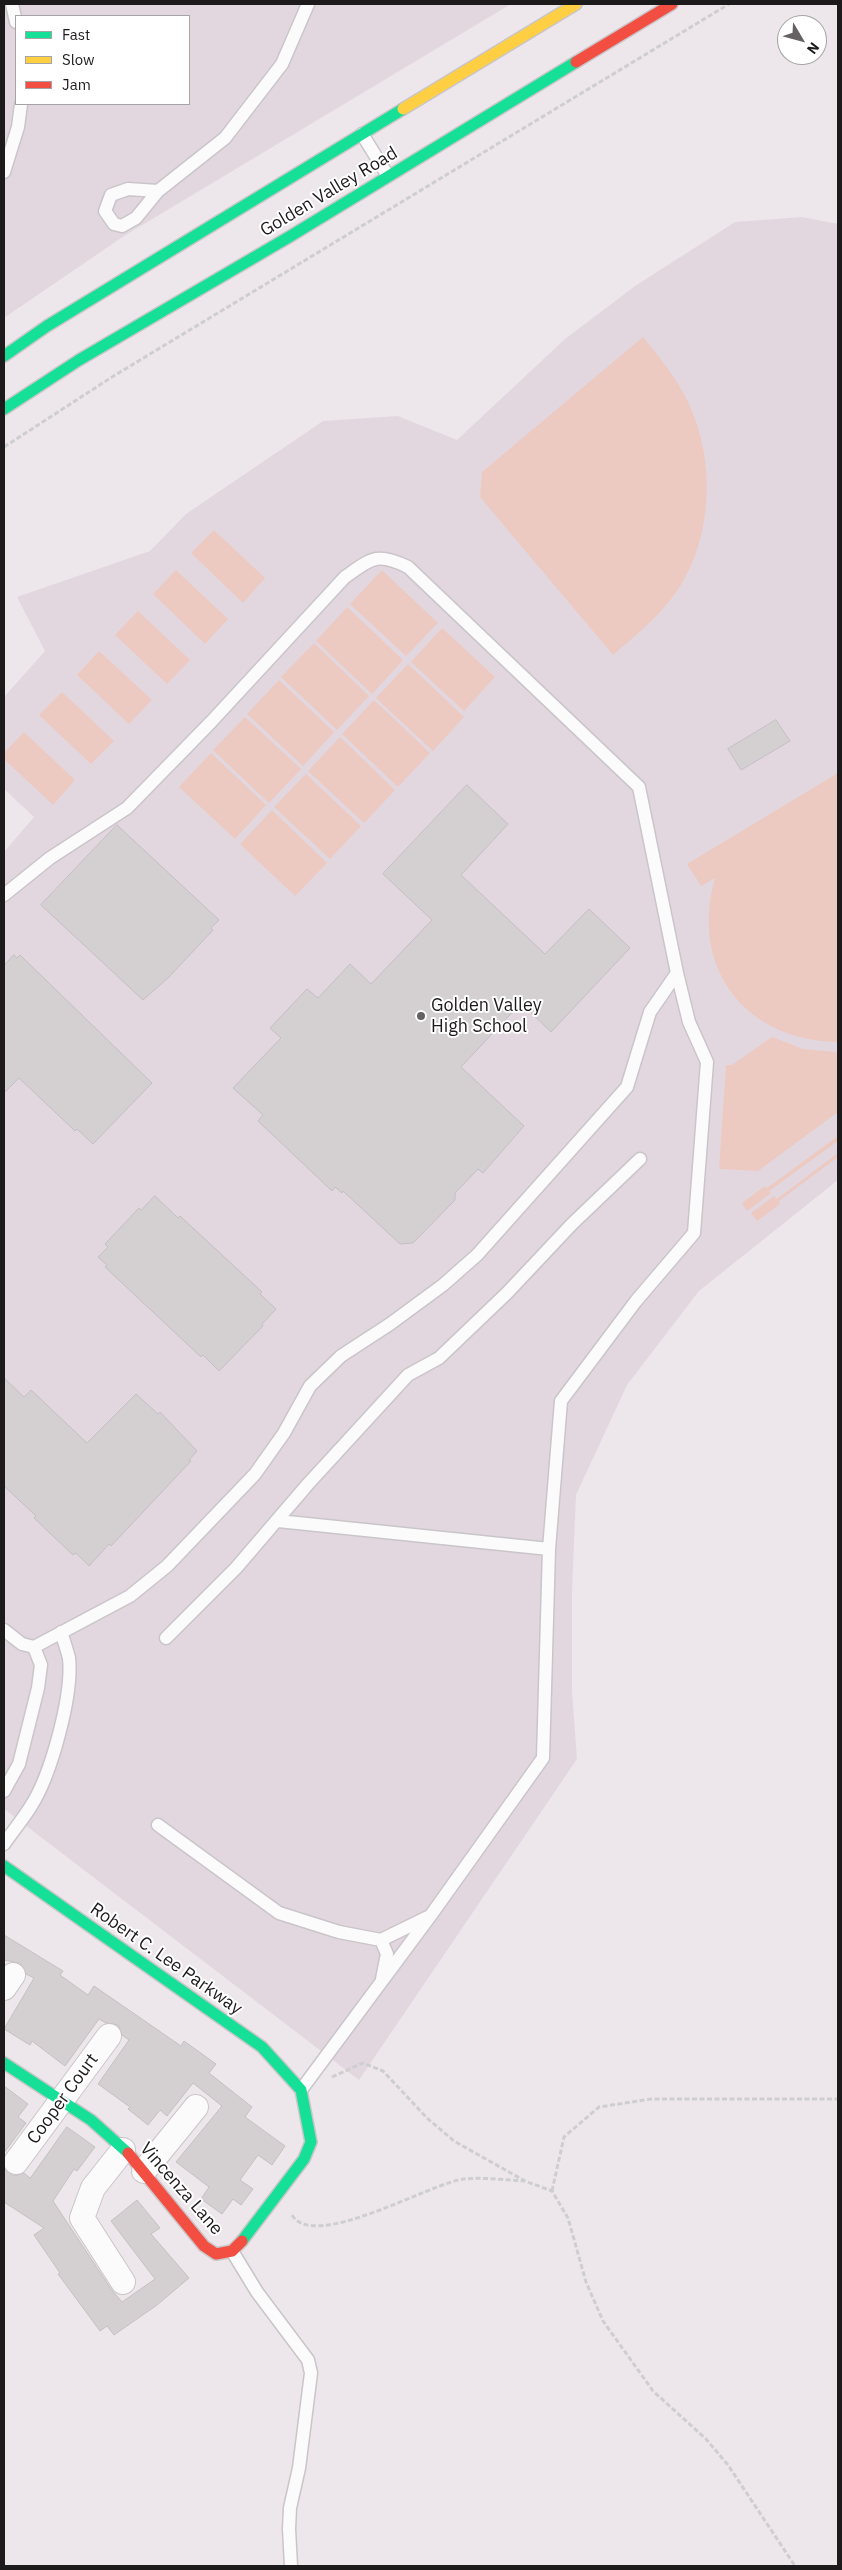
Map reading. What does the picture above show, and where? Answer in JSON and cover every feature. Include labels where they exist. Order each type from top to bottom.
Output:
[{"type":"main road","name":"Golden Valley Road","points":[[4,356],[55,321],[576,4]]},
{"type":"main road","name":"Golden Valley Road","points":[[4,410],[78,360],[388,176],[672,4]]},
{"type":"main road","name":"Robert C. Lee Parkway","points":[[4,1866],[262,2048],[301,2090]]},
{"type":"main road","name":"Vincenza Lane","points":[[4,2063],[64,2100],[104,2130],[144,2171],[204,2246],[216,2254],[232,2251],[247,2236],[304,2159],[311,2142],[301,2090]]},
{"type":"street","name":"Cooper Court","points":[[16,2162],[64,2100],[109,2036]]},
{"type":"street","points":[[144,2171],[196,2107]]},
{"type":"street","points":[[123,2150],[93,2188],[82,2218],[123,2282]]},
{"type":"lane","points":[[12,4],[15,18]]},
{"type":"lane","points":[[158,191],[225,138],[282,64],[308,4]]},
{"type":"lane","points":[[4,172],[18,127],[21,105]]},
{"type":"lane","points":[[362,134],[388,176]]},
{"type":"lane","points":[[4,895],[50,858],[127,808],[345,577],[369,560],[390,558],[408,567],[639,787],[677,973],[689,1022],[707,1062],[694,1233],[636,1301],[561,1401],[549,1549],[543,1758],[431,1915],[301,2090]]},
{"type":"lane","points":[[4,1630],[22,1644],[34,1647],[130,1596],[167,1566],[255,1474],[284,1433],[310,1386],[341,1356],[428,1296],[476,1255],[627,1086],[650,1012],[677,973]]},
{"type":"lane","points":[[166,1638],[236,1568],[308,1484],[408,1375],[439,1358],[507,1293],[572,1224],[640,1159]]},
{"type":"lane","points":[[278,1521],[549,1549]]},
{"type":"lane","points":[[4,1844],[31,1806],[49,1769],[64,1708],[69,1676],[69,1658],[61,1632]]},
{"type":"lane","points":[[4,1791],[19,1764],[38,1688],[41,1665],[34,1647]]},
{"type":"lane","points":[[158,1825],[279,1913],[339,1932],[381,1940],[431,1915]]},
{"type":"lane","points":[[381,1940],[387,1954],[382,1981]]},
{"type":"lane","points":[[232,2251],[257,2292],[308,2360],[311,2373],[299,2468],[290,2508],[288,2529],[292,2566]]},
{"type":"path","points":[[4,447],[112,377],[729,4]]},
{"type":"path","points":[[301,2090],[363,2063],[383,2071],[427,2118],[454,2141],[525,2181],[552,2191],[568,2218],[586,2282],[603,2321],[653,2391],[706,2439],[728,2465],[795,2566]]},
{"type":"path","points":[[552,2191],[564,2137],[599,2107],[651,2099],[838,2099]]},
{"type":"path","points":[[290,2210],[294,2218],[303,2223],[321,2227],[348,2222],[398,2201],[463,2179],[525,2181]]},
{"type":"shaded area","points":[[4,4],[511,4],[124,236],[4,318]]},
{"type":"shaded area","name":"Golden Valley High School","points":[[802,217],[838,224],[838,1180],[699,1291],[627,1385],[576,1495],[572,1591],[572,1692],[577,1759],[359,2080],[4,1809],[4,852],[34,817],[4,789],[4,697],[45,651],[17,597],[150,551],[186,514],[323,421],[398,416],[457,440],[565,339],[635,286],[735,222]]},
{"type":"shaded area","points":[[643,337],[679,385],[697,424],[703,448],[706,473],[704,523],[698,548],[689,570],[677,591],[639,633],[613,655],[480,497],[482,472]]},
{"type":"shaded area","points":[[214,530],[265,578],[243,603],[191,553]]},
{"type":"shaded area","points":[[176,570],[228,619],[205,644],[153,594]]},
{"type":"shaded area","points":[[382,570],[438,623],[406,656],[350,604]]},
{"type":"shaded area","points":[[347,607],[403,660],[372,694],[316,641]]},
{"type":"shaded area","points":[[138,611],[190,660],[167,684],[115,635]]},
{"type":"shaded area","points":[[442,628],[495,677],[464,711],[411,662]]},
{"type":"shaded area","points":[[314,643],[369,696],[337,730],[281,677]]},
{"type":"shaded area","points":[[99,651],[152,700],[129,724],[77,675]]},
{"type":"shaded area","points":[[408,664],[464,717],[433,751],[376,698]]},
{"type":"shaded area","points":[[279,680],[334,732],[303,766],[247,714]]},
{"type":"shaded area","points":[[62,692],[114,741],[91,764],[39,715]]},
{"type":"shaded area","points":[[374,700],[430,753],[398,787],[342,734]]},
{"type":"shaded area","points":[[245,717],[301,769],[269,803],[213,750]]},
{"type":"shaded area","points":[[24,732],[75,780],[53,805],[4,759],[4,753]]},
{"type":"shaded area","points":[[340,737],[395,790],[364,823],[308,771]]},
{"type":"shaded area","points":[[211,753],[266,805],[235,839],[179,787]]},
{"type":"shaded area","points":[[838,773],[838,1042],[805,1038],[776,1028],[751,1013],[732,993],[718,969],[710,941],[709,911],[715,878],[701,886],[687,864]]},
{"type":"shaded area","points":[[306,774],[361,826],[330,859],[274,807]]},
{"type":"shaded area","points":[[272,810],[327,863],[295,896],[240,844]]},
{"type":"shaded area","points":[[772,1037],[803,1049],[836,1052],[838,1056],[838,1112],[758,1171],[719,1169],[726,1065],[732,1065]]},
{"type":"shaded area","points":[[838,1136],[838,1141],[769,1191],[771,1193],[747,1211],[742,1203],[765,1186],[767,1188]]},
{"type":"shaded area","points":[[838,1153],[838,1157],[779,1201],[780,1204],[757,1221],[751,1213],[774,1196],[777,1199]]},
{"type":"building","points":[[776,720],[790,741],[741,770],[728,749]]},
{"type":"building","points":[[467,785],[508,824],[461,875],[545,954],[589,909],[630,948],[551,1032],[521,1003],[461,1067],[524,1126],[483,1173],[478,1169],[455,1193],[455,1200],[413,1243],[400,1244],[343,1191],[342,1193],[335,1187],[332,1191],[258,1121],[263,1115],[233,1088],[281,1038],[270,1028],[307,989],[318,998],[350,964],[371,984],[432,920],[383,874]]},
{"type":"building","points":[[117,825],[219,920],[211,928],[213,930],[168,978],[143,1000],[41,905]]},
{"type":"building","points":[[14,955],[17,958],[20,955],[152,1083],[93,1144],[77,1129],[75,1131],[19,1078],[4,1093],[4,966]]},
{"type":"building","points":[[155,1196],[178,1218],[180,1216],[262,1292],[260,1294],[276,1309],[262,1324],[263,1326],[219,1371],[203,1355],[201,1357],[105,1267],[107,1265],[98,1257],[108,1247],[105,1244],[139,1208],[141,1210]]},
{"type":"building","points":[[4,1378],[24,1397],[31,1390],[87,1443],[136,1394],[158,1414],[160,1412],[197,1451],[189,1460],[191,1461],[111,1546],[109,1544],[89,1566],[76,1553],[73,1555],[4,1486]]},
{"type":"building","points":[[4,1935],[63,1971],[60,1975],[88,1995],[94,1986],[181,2046],[184,2041],[216,2064],[209,2073],[252,2107],[245,2117],[285,2146],[272,2165],[258,2155],[240,2180],[253,2189],[241,2205],[233,2199],[222,2214],[201,2199],[209,2187],[176,2162],[222,2106],[193,2083],[167,2116],[160,2110],[148,2125],[128,2109],[130,2107],[98,2084],[129,2040],[122,2035],[118,2025],[106,2023],[99,2019],[65,2066],[32,2041],[30,2045],[4,2029],[34,1978],[26,1974],[20,1963],[4,1960]]},
{"type":"building","points":[[4,2086],[28,2104],[18,2117],[26,2123],[4,2153]]},
{"type":"building","points":[[67,2127],[95,2147],[77,2171],[74,2169],[53,2201],[111,2289],[122,2302],[155,2279],[111,2221],[137,2200],[160,2228],[151,2234],[189,2278],[157,2305],[114,2335],[107,2326],[100,2331],[58,2274],[60,2273],[34,2235],[44,2228],[4,2202],[4,2168],[14,2176],[24,2173],[30,2178]]},
{"type":"traffic: fast","points":[[4,409],[79,360],[289,237],[576,62]]},
{"type":"traffic: fast","points":[[4,356],[47,326],[403,109]]},
{"type":"traffic: fast","points":[[4,1866],[262,2047],[301,2090],[311,2142],[304,2159],[242,2241]]},
{"type":"traffic: fast","points":[[4,2063],[91,2120],[128,2153]]},
{"type":"traffic: slow","points":[[403,109],[576,4]]},
{"type":"traffic: jam","points":[[576,62],[672,4]]},
{"type":"traffic: jam","points":[[128,2153],[204,2246],[216,2254],[232,2251],[242,2241]]},
{"type":"place","name":"Golden Valley High School","points":[[421,1016]]}]
